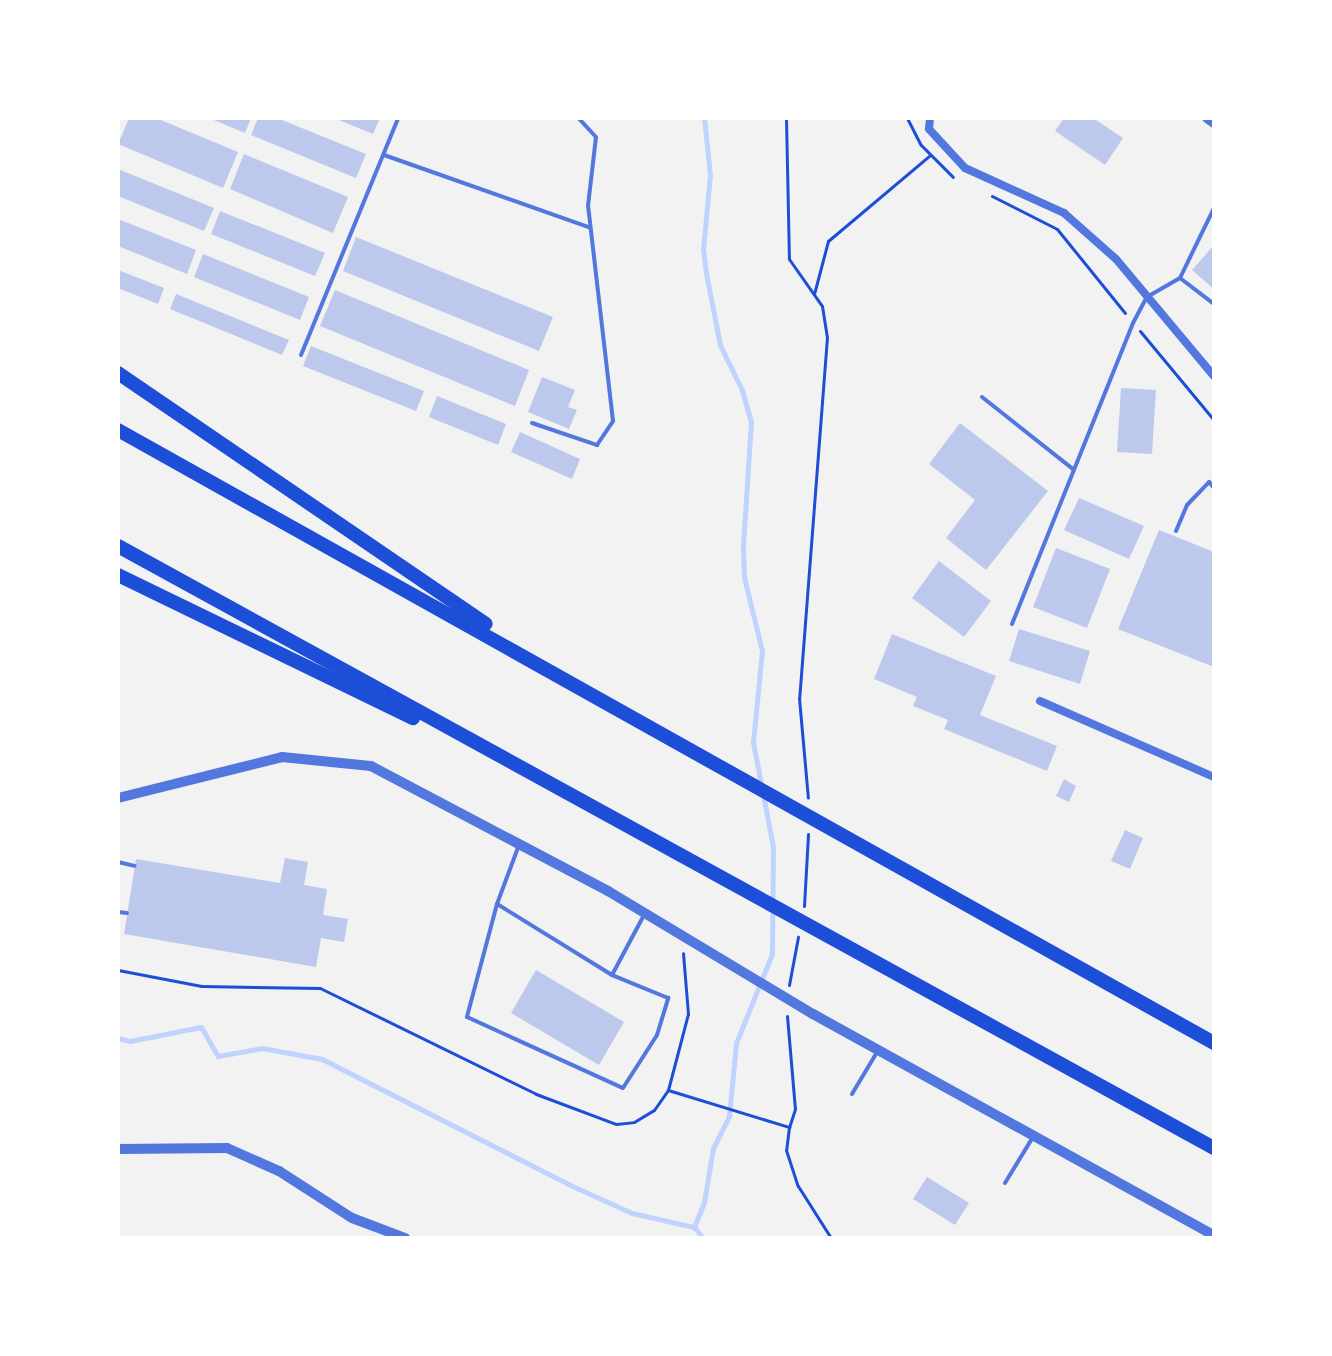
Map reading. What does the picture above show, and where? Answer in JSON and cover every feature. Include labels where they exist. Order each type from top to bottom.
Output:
[{"type":"highway","points":[[118,373],[412,569],[531,658]]},
{"type":"highway","points":[[118,430],[852,836],[1214,1043]]},
{"type":"highway","points":[[118,546],[846,950],[1214,1148]]},
{"type":"highway","points":[[118,575],[335,684],[498,756]]},
{"type":"street","points":[[930,118],[929,129],[965,168],[1064,213],[1116,259],[1214,376]]},
{"type":"street","points":[[1207,118],[1214,123]]},
{"type":"street","points":[[1040,701],[1214,777]]},
{"type":"street","points":[[118,798],[267,759],[328,758],[371,766],[520,842],[813,1014],[1214,1235]]},
{"type":"street","points":[[118,1149],[227,1148],[279,1171],[352,1218],[405,1238]]},
{"type":"lane","points":[[301,355],[398,118]]},
{"type":"lane","points":[[532,423],[597,445],[613,421],[589,227],[596,137],[578,118]]},
{"type":"lane","points":[[383,155],[589,227]]},
{"type":"lane","points":[[1012,624],[1133,323],[1147,297],[1180,278],[1214,208]]},
{"type":"lane","points":[[1180,278],[1214,304]]},
{"type":"lane","points":[[982,397],[1074,470]]},
{"type":"lane","points":[[1176,531],[1187,505],[1209,482],[1214,488]]},
{"type":"lane","points":[[497,904],[612,975],[668,998],[657,1035],[623,1088],[467,1017],[497,904],[520,842]]},
{"type":"lane","points":[[118,862],[135,866]]},
{"type":"lane","points":[[118,912],[127,913]]},
{"type":"lane","points":[[612,975],[645,913]]},
{"type":"lane","points":[[852,1094],[878,1050]]},
{"type":"lane","points":[[1005,1183],[1034,1136]]},
{"type":"path","points":[[786,118],[788,251],[825,314],[827,337],[799,698],[808,808]]},
{"type":"path","points":[[907,118],[930,155],[954,178]]},
{"type":"path","points":[[814,295],[828,241],[930,155]]},
{"type":"path","points":[[980,190],[1057,229],[1214,420]]},
{"type":"path","points":[[804,909],[808,822]]},
{"type":"path","points":[[788,995],[800,924]]},
{"type":"path","points":[[118,970],[201,986],[320,988],[536,1094],[616,1124],[634,1122],[654,1110],[668,1090],[688,1014],[686,961],[677,933]]},
{"type":"path","points":[[787,1008],[795,1109],[786,1150],[798,1186],[831,1238]]},
{"type":"path","points":[[668,1090],[789,1127]]},
{"type":"building","points":[[129,118],[156,118],[238,152],[223,188],[118,144]]},
{"type":"building","points":[[209,118],[251,118],[245,133]]},
{"type":"building","points":[[258,118],[277,118],[366,154],[356,178],[251,135]]},
{"type":"building","points":[[334,118],[380,118],[373,134]]},
{"type":"building","points":[[1064,118],[1093,118],[1123,138],[1105,165],[1055,131]]},
{"type":"building","points":[[244,154],[348,197],[333,233],[230,189]]},
{"type":"building","points":[[118,169],[214,208],[204,231],[118,196]]},
{"type":"building","points":[[220,211],[325,253],[315,276],[211,234]]},
{"type":"building","points":[[118,219],[196,250],[187,274],[118,246]]},
{"type":"building","points":[[356,237],[553,317],[539,351],[343,271]]},
{"type":"building","points":[[1214,245],[1214,289],[1192,270]]},
{"type":"building","points":[[203,254],[309,297],[300,320],[194,277]]},
{"type":"building","points":[[118,270],[164,288],[158,304],[118,288]]},
{"type":"building","points":[[335,290],[529,370],[515,406],[320,326]]},
{"type":"building","points":[[176,294],[289,340],[282,355],[170,309]]},
{"type":"building","points":[[311,346],[424,391],[416,411],[303,366]]},
{"type":"building","points":[[542,377],[575,390],[568,407],[577,410],[569,429],[528,412]]},
{"type":"building","points":[[1121,388],[1156,390],[1152,454],[1117,452]]},
{"type":"building","points":[[437,396],[506,424],[498,445],[429,417]]},
{"type":"building","points":[[960,423],[1048,491],[986,570],[946,538],[975,500],[929,464]]},
{"type":"building","points":[[520,432],[580,459],[572,479],[511,452]]},
{"type":"building","points":[[1079,498],[1144,526],[1129,559],[1064,530]]},
{"type":"building","points":[[1159,530],[1214,552],[1214,667],[1118,629]]},
{"type":"building","points":[[1056,548],[1110,569],[1087,628],[1033,607]]},
{"type":"building","points":[[939,561],[991,601],[964,637],[912,598]]},
{"type":"building","points":[[1019,629],[1090,651],[1080,684],[1009,661]]},
{"type":"building","points":[[892,634],[996,676],[980,715],[1057,746],[1047,771],[944,729],[948,720],[913,706],[917,697],[874,679]]},
{"type":"building","points":[[1064,779],[1076,786],[1069,802],[1056,796]]},
{"type":"building","points":[[1125,830],[1143,838],[1130,869],[1111,861]]},
{"type":"building","points":[[285,858],[308,862],[304,885],[327,889],[323,915],[348,919],[344,942],[321,938],[316,967],[124,934],[136,859],[280,883]]},
{"type":"building","points":[[536,970],[624,1022],[599,1065],[511,1013]]},
{"type":"building","points":[[927,1177],[969,1203],[955,1225],[913,1199]]},
{"type":"waterway","points":[[694,1227],[704,1202],[713,1148],[729,1116],[736,1043],[772,954],[773,847],[753,742],[762,651],[744,577],[743,545],[751,422],[742,390],[720,345],[706,273],[703,250],[710,175],[704,118]]},
{"type":"waterway","points":[[118,1038],[130,1041],[201,1027],[218,1056],[262,1048],[322,1059],[568,1184],[632,1213],[694,1227],[703,1238]]}]
